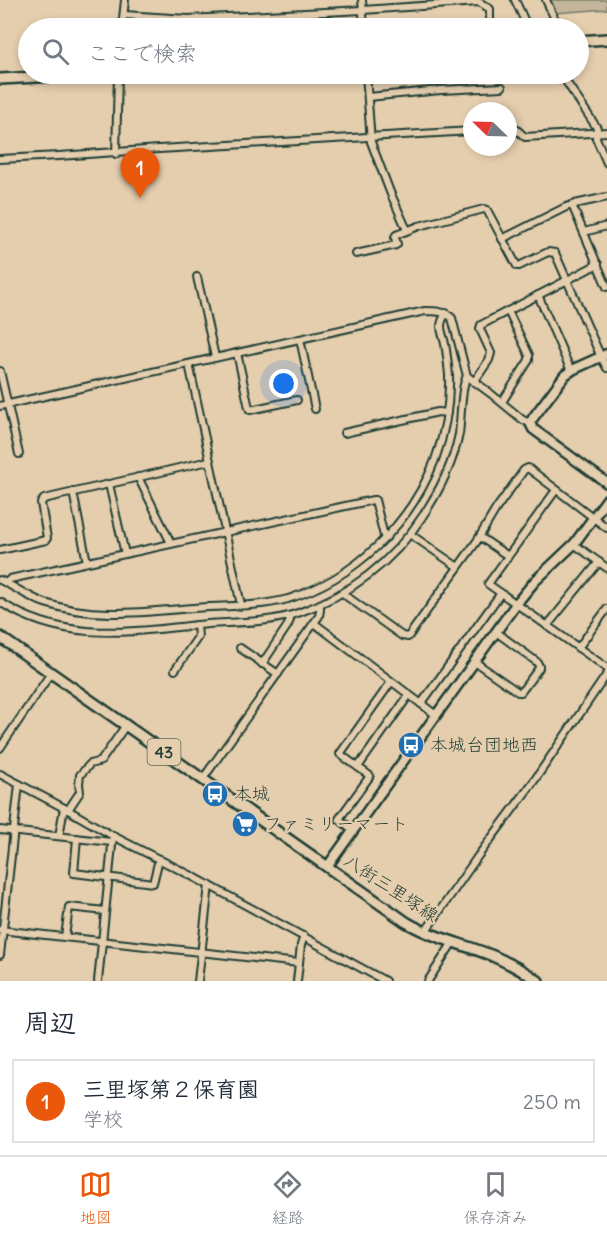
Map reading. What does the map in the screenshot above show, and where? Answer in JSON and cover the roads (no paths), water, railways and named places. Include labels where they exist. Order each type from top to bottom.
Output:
[{"type":"main road","points":[[589,40],[607,39]]},
{"type":"main road","points":[[0,79],[18,78]]},
{"type":"main road","name":"八街三里塚線","points":[[0,637],[406,922],[425,932],[503,961],[538,981]]},
{"type":"street","points":[[124,18],[125,0]]},
{"type":"street","points":[[362,0],[363,18]]},
{"type":"street","points":[[515,0],[523,18]]},
{"type":"street","points":[[546,0],[554,18]]},
{"type":"street","points":[[207,18],[363,10],[456,2],[479,2],[490,9],[490,18]]},
{"type":"street","points":[[124,15],[172,18]]},
{"type":"street","points":[[116,154],[118,84]]},
{"type":"street","points":[[367,84],[370,137],[380,169],[407,230]]},
{"type":"street","points":[[568,84],[597,128],[596,138],[607,163]]},
{"type":"street","points":[[368,97],[502,87]]},
{"type":"street","points":[[517,130],[525,136],[607,132]]},
{"type":"street","points":[[0,159],[116,154],[463,131]]},
{"type":"street","points":[[502,238],[572,205],[607,197]]},
{"type":"street","points":[[572,205],[607,286]]},
{"type":"street","points":[[356,254],[396,245],[395,236],[407,230],[487,210],[519,266],[548,252],[555,253],[604,356],[607,368]]},
{"type":"street","points":[[584,232],[607,226]]},
{"type":"street","points":[[474,382],[489,360],[491,353],[480,326],[598,264]]},
{"type":"street","points":[[197,278],[215,357]]},
{"type":"street","points":[[538,295],[571,371]]},
{"type":"street","points":[[0,406],[424,311],[446,313],[453,320],[467,376],[458,436],[449,466],[437,493],[398,549],[378,568],[344,593],[289,616],[273,619],[115,633],[82,631],[49,625],[35,621],[0,602]]},
{"type":"street","points":[[501,402],[530,360],[508,311]]},
{"type":"street","points":[[3,582],[45,603],[62,608],[110,614],[241,605],[287,599],[321,585],[352,567],[376,549],[408,512],[428,476],[441,444],[449,396],[446,354],[441,327],[446,313]]},
{"type":"street","points":[[300,339],[315,410]]},
{"type":"street","points":[[237,353],[250,411],[297,400]]},
{"type":"street","points":[[530,423],[562,378],[571,371],[604,356]]},
{"type":"street","points":[[189,364],[241,605]]},
{"type":"street","points":[[0,371],[19,454]]},
{"type":"street","points":[[467,376],[530,423],[533,429],[607,483]]},
{"type":"street","points":[[344,433],[438,412],[447,413]]},
{"type":"street","points":[[0,550],[46,540],[41,503],[45,499],[210,462]]},
{"type":"street","points":[[344,593],[402,636],[408,637],[480,537],[496,509],[524,470],[530,469],[607,528]]},
{"type":"street","points":[[138,477],[171,543]]},
{"type":"street","points":[[109,484],[125,554]]},
{"type":"street","points":[[556,490],[488,584],[607,668]]},
{"type":"street","points":[[72,492],[87,562]]},
{"type":"street","points":[[327,867],[516,604],[535,581],[574,544],[607,499]]},
{"type":"street","points":[[3,582],[373,500],[375,500],[386,538]]},
{"type":"street","points":[[410,534],[458,567]]},
{"type":"street","points":[[480,537],[508,556]]},
{"type":"street","points":[[574,544],[607,568]]},
{"type":"street","points":[[547,626],[599,562]]},
{"type":"street","points":[[421,704],[501,593]]},
{"type":"street","points":[[202,780],[314,623],[320,614],[320,604]]},
{"type":"street","points":[[578,648],[607,609]]},
{"type":"street","points":[[262,664],[288,624],[289,616]]},
{"type":"street","points":[[314,623],[436,715]]},
{"type":"street","points":[[175,670],[198,637],[197,625]]},
{"type":"street","points":[[475,662],[518,692],[521,692],[539,668],[537,662],[496,632]]},
{"type":"street","points":[[240,648],[278,674]]},
{"type":"street","points":[[0,748],[51,673]]},
{"type":"street","points":[[425,932],[534,781],[607,674]]},
{"type":"street","points":[[353,830],[339,819],[370,776],[340,754],[392,682]]},
{"type":"street","points":[[357,766],[409,695]]},
{"type":"street","points":[[59,836],[66,809],[80,792],[80,776],[90,764],[101,761],[126,725]]},
{"type":"street","points":[[0,732],[10,733]]},
{"type":"street","points":[[0,774],[66,809],[113,839],[159,859],[209,885],[385,981]]},
{"type":"street","points":[[0,956],[1,930],[19,784]]},
{"type":"street","points":[[0,830],[77,838],[113,839]]},
{"type":"street","points":[[77,838],[74,873],[153,883],[159,859]]},
{"type":"street","points":[[98,981],[113,839]]},
{"type":"street","points":[[198,981],[209,885]]},
{"type":"street","points":[[65,937],[69,907],[105,910]]},
{"type":"street","points":[[1,930],[299,963]]},
{"type":"street","points":[[297,981],[304,936]]},
{"type":"street","points":[[428,981],[453,942]]},
{"type":"place","name":"三里塚第２保育園","points":[[140,198]]},
{"type":"place","name":"本城台団地西","points":[[411,745]]},
{"type":"place","name":"本城","points":[[215,794]]},
{"type":"place","name":"ファミリーマート","points":[[245,824]]}]
